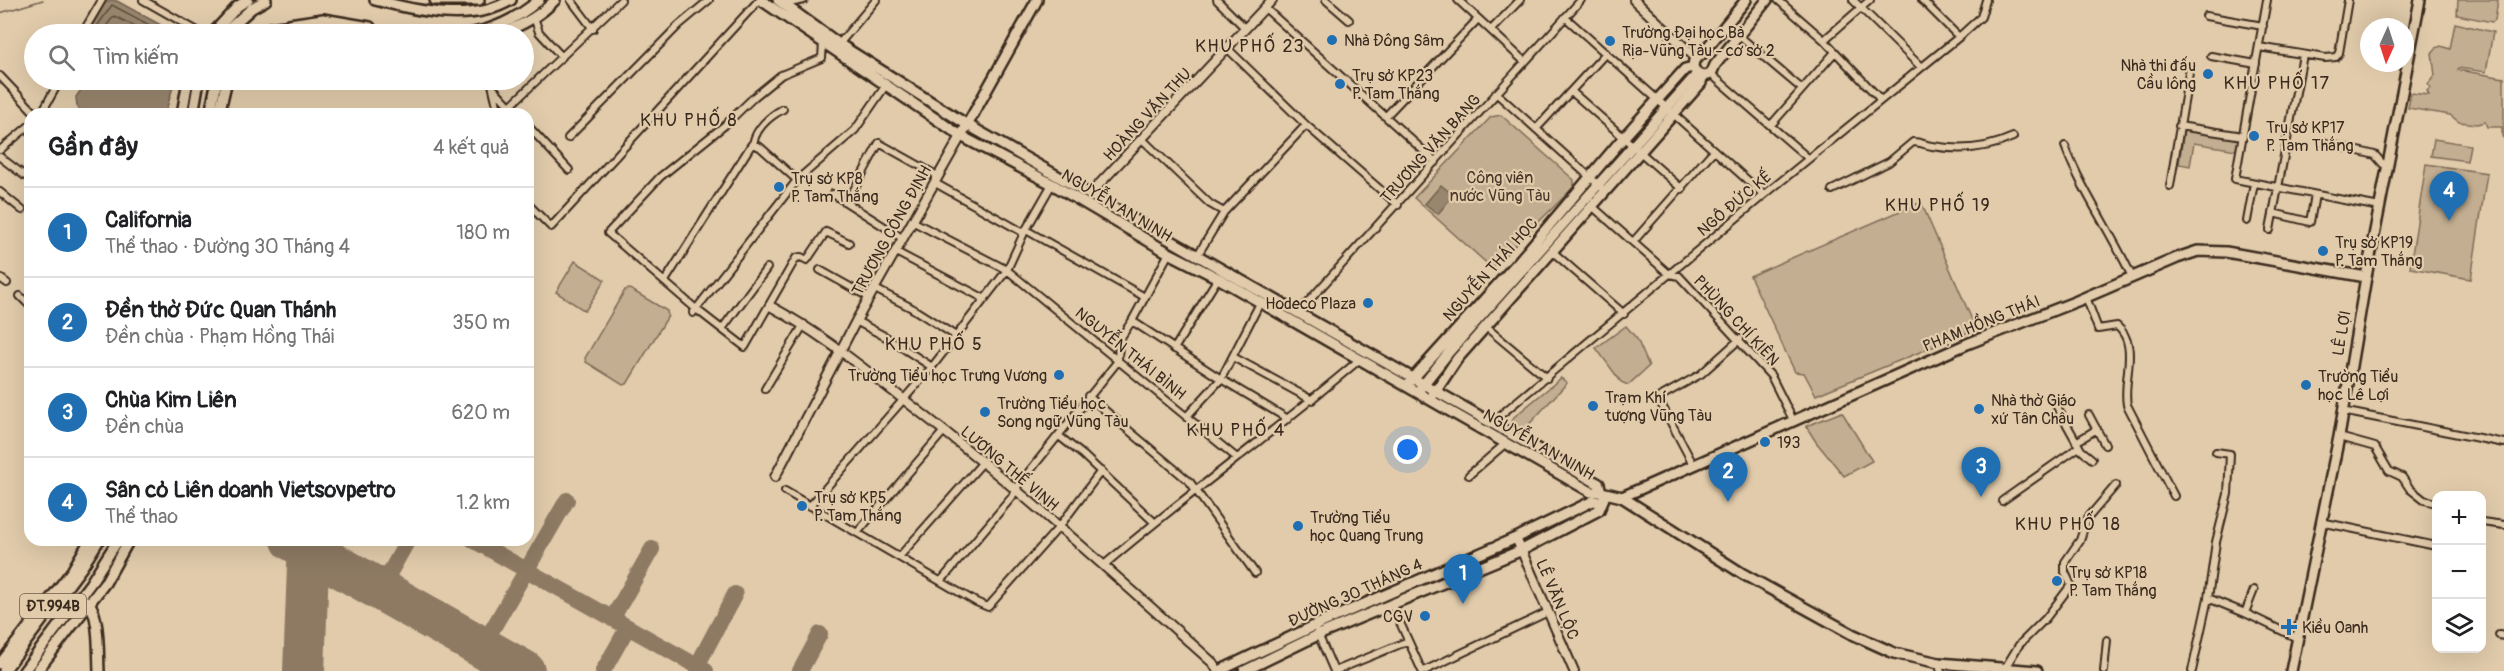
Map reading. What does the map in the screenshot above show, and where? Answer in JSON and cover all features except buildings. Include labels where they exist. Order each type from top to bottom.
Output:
[{"type":"main road","points":[[221,24],[238,6],[248,0]]},
{"type":"main road","points":[[234,24],[252,8],[266,0]]},
{"type":"main road","points":[[375,0],[397,6],[457,14],[488,10],[511,0]]},
{"type":"main road","points":[[435,0],[479,0]]},
{"type":"main road","points":[[498,24],[511,20],[539,0]]},
{"type":"main road","points":[[519,24],[534,17],[555,0]]},
{"type":"main road","name":"NGUYỄN AN NINH","points":[[760,0],[781,4],[839,44],[966,124],[1298,314],[1419,389],[1491,423],[1599,484],[1603,496]]},
{"type":"main road","name":"TRƯƠNG CÔNG ĐỊNH","points":[[961,136],[1037,0]]},
{"type":"main road","name":"NGUYỄN THÁI HỌC","points":[[1432,396],[1457,359],[1701,84],[1702,67],[1746,0]]},
{"type":"main road","name":"NGUYỄN THÁI HỌC","points":[[1409,383],[1546,246],[1580,196],[1632,144],[1685,69],[1702,67],[1738,35],[1767,0]]},
{"type":"main road","name":"LÊ LỢI","points":[[2290,671],[2339,437],[2366,277],[2420,0]]},
{"type":"main road","name":"NGUYỄN AN NINH","points":[[781,4],[824,44],[961,136],[1052,184],[1359,360],[1409,383]]},
{"type":"main road","points":[[316,9],[327,9]]},
{"type":"main road","points":[[265,24],[279,15]]},
{"type":"main road","points":[[288,24],[323,19],[353,24]]},
{"type":"main road","points":[[183,108],[186,90]]},
{"type":"main road","points":[[194,108],[197,90]]},
{"type":"main road","points":[[211,108],[215,90]]},
{"type":"main road","points":[[220,108],[225,90]]},
{"type":"main road","name":"NGUYỄN THÁI HỌC","points":[[1594,180],[1624,137],[1662,103]]},
{"type":"main road","points":[[1580,196],[1592,206]]},
{"type":"main road","name":"PHẠM HỒNG THÁI","points":[[1622,497],[1967,344],[2187,254],[2208,250],[2366,277]]},
{"type":"main road","points":[[1445,349],[1457,359]]},
{"type":"main road","name":"NGUYỄN THÁI HỌC","points":[[1419,389],[1445,349]]},
{"type":"main road","name":"NGUYỄN AN NINH","points":[[1432,396],[1506,443],[1591,492],[1603,496]]},
{"type":"main road","name":"ĐƯỜNG 30 THÁNG 4","points":[[1244,671],[1316,631],[1392,605],[1522,550],[1599,510],[1603,496]]},
{"type":"main road","name":"ĐƯỜNG 30 THÁNG 4","points":[[1219,671],[1316,631],[1603,496],[1622,497]]},
{"type":"main road","points":[[1622,497],[1724,562],[1852,634],[1894,653],[1939,669],[2005,668],[2037,671]]},
{"type":"main road","name":"ĐT.994B","points":[[0,664],[72,571],[87,546]]},
{"type":"main road","name":"ĐT.994B","points":[[4,671],[95,546]]},
{"type":"main road","name":"ĐT.994B","points":[[24,671],[111,555],[115,546]]},
{"type":"main road","name":"ĐT.994B","points":[[37,671],[105,583],[126,546]]},
{"type":"main road","points":[[1454,565],[1459,577]]},
{"type":"main road","points":[[80,596],[92,606],[97,630],[99,671]]},
{"type":"street","points":[[88,24],[102,0]]},
{"type":"street","points":[[143,0],[185,24]]},
{"type":"street","points":[[571,0],[593,29]]},
{"type":"street","points":[[534,83],[621,0]]},
{"type":"street","points":[[568,138],[679,25],[709,0]]},
{"type":"street","points":[[534,210],[551,227],[760,0]]},
{"type":"street","points":[[781,4],[804,0]]},
{"type":"street","points":[[839,44],[876,0]]},
{"type":"street","points":[[1216,0],[1245,28]]},
{"type":"street","name":"HOÀNG VĂN THỤ","points":[[1090,194],[1272,0]]},
{"type":"street","points":[[1326,0],[1349,20]]},
{"type":"street","points":[[1458,0],[1525,62]]},
{"type":"street","points":[[1491,30],[1520,0]]},
{"type":"street","name":"TRƯƠNG VĂN BANG","points":[[1298,314],[1581,0]]},
{"type":"street","points":[[1634,0],[1702,67],[1808,158]]},
{"type":"street","points":[[1778,0],[1824,40],[1881,100]]},
{"type":"street","points":[[1853,0],[1920,66]]},
{"type":"street","points":[[1824,40],[1870,0]]},
{"type":"street","points":[[1922,0],[1959,36]]},
{"type":"street","name":"NGÔ ĐỨC KẾ","points":[[1491,423],[1808,158],[1959,36],[1981,17],[1986,0]]},
{"type":"street","points":[[2268,0],[2235,179],[2380,207]]},
{"type":"street","points":[[2259,47],[2329,58],[2338,55],[2348,0]]},
{"type":"street","points":[[1264,8],[1436,162]]},
{"type":"street","points":[[2206,16],[2263,26]]},
{"type":"street","points":[[534,17],[539,32],[562,57]]},
{"type":"street","points":[[1565,17],[1764,195]]},
{"type":"street","points":[[1386,116],[1478,19]]},
{"type":"street","points":[[1738,35],[1802,89]]},
{"type":"street","points":[[824,44],[822,58],[781,75],[754,97],[725,125],[660,177],[608,233],[665,280],[695,311],[745,347],[770,306],[792,262],[799,256],[807,260],[824,233],[832,234],[849,243]]},
{"type":"street","points":[[1227,48],[1306,125],[1398,205]]},
{"type":"street","points":[[1771,125],[1835,52]]},
{"type":"street","points":[[1536,129],[1605,53]]},
{"type":"street","points":[[2270,230],[2303,54]]},
{"type":"street","points":[[2211,56],[2256,64]]},
{"type":"street","points":[[2170,186],[2190,67]]},
{"type":"street","points":[[0,76],[30,108]]},
{"type":"street","points":[[695,311],[797,180],[855,130],[886,85]]},
{"type":"street","points":[[46,108],[55,90]]},
{"type":"street","points":[[495,90],[498,108]]},
{"type":"street","points":[[496,90],[510,106],[527,90]]},
{"type":"street","points":[[1572,91],[1682,189]]},
{"type":"street","points":[[1496,93],[1606,190]]},
{"type":"street","points":[[665,280],[753,144],[764,123],[783,109]]},
{"type":"street","points":[[1197,256],[1224,212],[1306,125]]},
{"type":"street","points":[[2179,126],[2243,136]]},
{"type":"street","points":[[0,150],[24,130]]},
{"type":"street","points":[[534,132],[569,170]]},
{"type":"street","name":"TRƯƠNG CÔNG ĐỊNH","points":[[775,477],[856,321],[961,136]]},
{"type":"street","points":[[1832,190],[1889,162],[1913,142],[1972,149],[1989,146],[2013,137]]},
{"type":"street","points":[[0,138],[7,144]]},
{"type":"street","points":[[1142,139],[1210,204],[1224,212]]},
{"type":"street","points":[[2322,142],[2375,154],[2388,166]]},
{"type":"street","points":[[753,144],[760,147],[797,180]]},
{"type":"street","points":[[847,203],[878,145],[884,145],[936,180],[1025,232],[1143,296]]},
{"type":"street","points":[[2065,146],[2083,186],[2116,243],[2132,277]]},
{"type":"street","points":[[1633,242],[1714,150]]},
{"type":"street","points":[[0,156],[24,175]]},
{"type":"street","points":[[2247,221],[2254,183]]},
{"type":"street","points":[[810,506],[932,367],[1007,270],[1052,184]]},
{"type":"street","points":[[0,192],[22,210]]},
{"type":"street","points":[[833,194],[903,238]]},
{"type":"street","points":[[2273,213],[2310,222],[2315,195]]},
{"type":"street","name":"PHÙNG CHÍ KIÊN","points":[[1592,206],[1669,274],[1678,276],[1740,339],[1771,376],[1793,420]]},
{"type":"street","name":"NGUYỄN THÁI BÌNH","points":[[912,221],[1007,270],[1237,458]]},
{"type":"street","points":[[896,252],[985,299]]},
{"type":"street","points":[[1552,252],[1624,314]]},
{"type":"street","points":[[941,581],[1012,497],[1016,488],[1118,361],[1119,340],[1132,321],[1143,296],[1169,253]]},
{"type":"street","points":[[722,329],[767,268]]},
{"type":"street","points":[[820,270],[870,298]]},
{"type":"street","points":[[0,278],[7,283]]},
{"type":"street","points":[[1174,349],[1218,278]]},
{"type":"street","points":[[875,289],[910,307],[956,336]]},
{"type":"street","points":[[20,296],[24,300]]},
{"type":"street","points":[[2086,297],[2098,329],[2116,326],[2127,336],[2129,359],[2125,394],[2127,405],[2174,496]]},
{"type":"street","points":[[1187,416],[1221,380],[1260,303]]},
{"type":"street","name":"LƯƠNG THẾ VINH","points":[[770,306],[804,324],[841,351],[1016,488],[1213,663],[1219,671]]},
{"type":"street","points":[[856,321],[886,337],[932,367]]},
{"type":"street","points":[[1132,321],[1221,380],[1288,419]]},
{"type":"street","points":[[765,389],[804,324]]},
{"type":"street","points":[[1486,327],[1547,378]]},
{"type":"street","points":[[1694,466],[1658,398],[1701,374],[1740,339]]},
{"type":"street","points":[[1233,357],[1312,400]]},
{"type":"street","points":[[1104,565],[1154,522],[1288,419],[1359,360]]},
{"type":"street","points":[[1088,396],[1183,475],[1255,573]]},
{"type":"street","points":[[2056,405],[2078,445],[2092,459]]},
{"type":"street","points":[[2342,411],[2504,443]]},
{"type":"street","points":[[2089,415],[2105,445]]},
{"type":"street","points":[[2002,501],[2097,429]]},
{"type":"street","points":[[857,533],[944,430]]},
{"type":"street","points":[[1059,436],[1101,471],[1154,522]]},
{"type":"street","points":[[2339,437],[2375,447],[2389,471],[2402,477],[2410,489],[2424,500],[2432,502]]},
{"type":"street","points":[[1469,475],[1506,443]]},
{"type":"street","points":[[2192,671],[2208,598],[2216,542],[2228,494],[2230,454],[2216,452]]},
{"type":"street","points":[[899,556],[983,462]]},
{"type":"street","points":[[785,491],[988,607],[1059,526],[1101,471]]},
{"type":"street","points":[[2005,668],[2019,645],[2046,618],[2071,585],[2065,572],[2065,562],[2080,540],[2087,519],[2116,485]]},
{"type":"street","points":[[2321,522],[2432,545]]},
{"type":"street","points":[[2486,523],[2504,525]]},
{"type":"street","name":"LÊ VĂN LỘC","points":[[1516,538],[1574,671]]},
{"type":"street","points":[[2245,613],[2254,590]]},
{"type":"street","points":[[2208,598],[2297,638]]},
{"type":"street","points":[[1392,605],[1423,671],[1548,612]]},
{"type":"street","points":[[1316,631],[1335,671],[1408,640]]},
{"type":"street","points":[[2104,671],[2107,640]]},
{"type":"green space","points":[[2458,0],[2498,0],[2495,20],[2492,22],[2457,15]]},
{"type":"green space","points":[[2455,23],[2493,32],[2486,72],[2459,68],[2458,70],[2504,78],[2504,139],[2502,127],[2487,127],[2485,122],[2477,124],[2459,122],[2450,115],[2408,108],[2411,93],[2429,95],[2428,84],[2435,75],[2432,53],[2441,46],[2450,49]]},
{"type":"green space","name":"Công viên nước Vũng Tàu","points":[[1501,115],[1574,180],[1574,187],[1492,268],[1414,198],[1491,117]]},
{"type":"green space","points":[[2184,130],[2239,138],[2236,150],[2194,143],[2190,166],[2179,164]]},
{"type":"green space","points":[[2434,139],[2470,145],[2467,161],[2431,156]]},
{"type":"green space","points":[[2426,164],[2487,173],[2471,279],[2410,268]]},
{"type":"green space","points":[[1921,202],[1976,329],[1816,395],[1804,373],[1795,372],[1750,276]]},
{"type":"green space","points":[[575,261],[605,280],[585,311],[556,292]]},
{"type":"green space","points":[[630,289],[667,311],[668,316],[627,384],[623,385],[586,362],[585,358],[625,290]]},
{"type":"green space","points":[[1626,326],[1637,339],[1649,366],[1628,385],[1621,382],[1596,348]]},
{"type":"green space","points":[[1561,378],[1567,383],[1522,432],[1511,424],[1514,417]]},
{"type":"green space","points":[[1842,412],[1872,461],[1844,476],[1806,426]]},
{"type":"water","points":[[117,1],[159,24],[91,24],[104,2]]},
{"type":"water","points":[[81,90],[172,90],[167,108],[78,108],[76,97]]},
{"type":"water","points":[[1441,185],[1453,195],[1438,214],[1425,204]]},
{"type":"waterway","points":[[0,13],[43,0]]},
{"type":"taxiway","points":[[482,647],[567,500]]},
{"type":"taxiway","points":[[380,590],[405,546]]},
{"type":"taxiway","points":[[484,546],[706,671]]},
{"type":"taxiway","points":[[612,619],[652,549]]},
{"type":"taxiway","points":[[697,666],[735,594]]},
{"type":"taxiway","points":[[603,671],[628,627]]},
{"type":"taxiway","points":[[800,671],[820,634]]},
{"type":"runway","points":[[303,546],[524,671]]},
{"type":"runway","points":[[304,671],[309,546]]},
{"type":"place","name":"Nhà Đông Sâm","points":[[1332,40]]},
{"type":"place","name":"Trường Đại học Bà Rịa-Vũng Tàu - cơ sở 2","points":[[1610,41]]},
{"type":"place","name":"Nhà thi đấu Cầu lông","points":[[2208,74]]},
{"type":"place","name":"Trụ sở KP23 P. Tam Thắng","points":[[1340,84]]},
{"type":"place","name":"Trụ sở KP17 P. Tam Thắng","points":[[2254,136]]},
{"type":"place","name":"Trụ sở KP8 P. Tam Thắng","points":[[779,187]]},
{"type":"place","name":"Sân cỏ Liên doanh Vietsovpetro","points":[[2449,221]]},
{"type":"place","name":"Trụ sở KP19 P. Tam Thắng","points":[[2323,251]]},
{"type":"place","name":"Hodeco Plaza","points":[[1368,303]]},
{"type":"place","name":"Trường Tiểu học Trưng Vương","points":[[1059,375]]},
{"type":"place","name":"Trường Tiểu học Lê Lợi","points":[[2306,385]]},
{"type":"place","name":"Trạm Khí tượng Vũng Tàu","points":[[1593,406]]},
{"type":"place","name":"Nhà thờ Giáo xứ Tân Châu","points":[[1979,409]]},
{"type":"place","name":"Trường Tiểu học Song ngữ Vũng Tàu","points":[[985,412]]},
{"type":"place","name":"193","points":[[1765,442]]},
{"type":"place","name":"Chùa Kim Liên","points":[[1981,497]]},
{"type":"place","name":"Đền thờ Đức Quan Thánh","points":[[1728,502]]},
{"type":"place","name":"Trụ sở KP5 P. Tam Thắng","points":[[802,506]]},
{"type":"place","name":"Trường Tiểu học Quang Trung","points":[[1298,526]]},
{"type":"place","name":"Trụ sở KP18 P. Tam Thắng","points":[[2057,581]]},
{"type":"place","name":"California","points":[[1463,604]]},
{"type":"place","name":"CGV","points":[[1425,616]]},
{"type":"place","name":"Kiều Oanh","points":[[2289,627]]},
{"type":"district","name":"KHU PHỐ 23","points":[[1250,46]]},
{"type":"district","name":"KHU PHỐ 17","points":[[2277,83]]},
{"type":"district","name":"KHU PHỐ 8","points":[[689,120]]},
{"type":"district","name":"KHU PHỐ 19","points":[[1938,205]]},
{"type":"district","name":"KHU PHỐ 5","points":[[934,344]]},
{"type":"district","name":"KHU PHỐ 4","points":[[1236,430]]},
{"type":"district","name":"KHU PHỐ 18","points":[[2068,524]]}]
